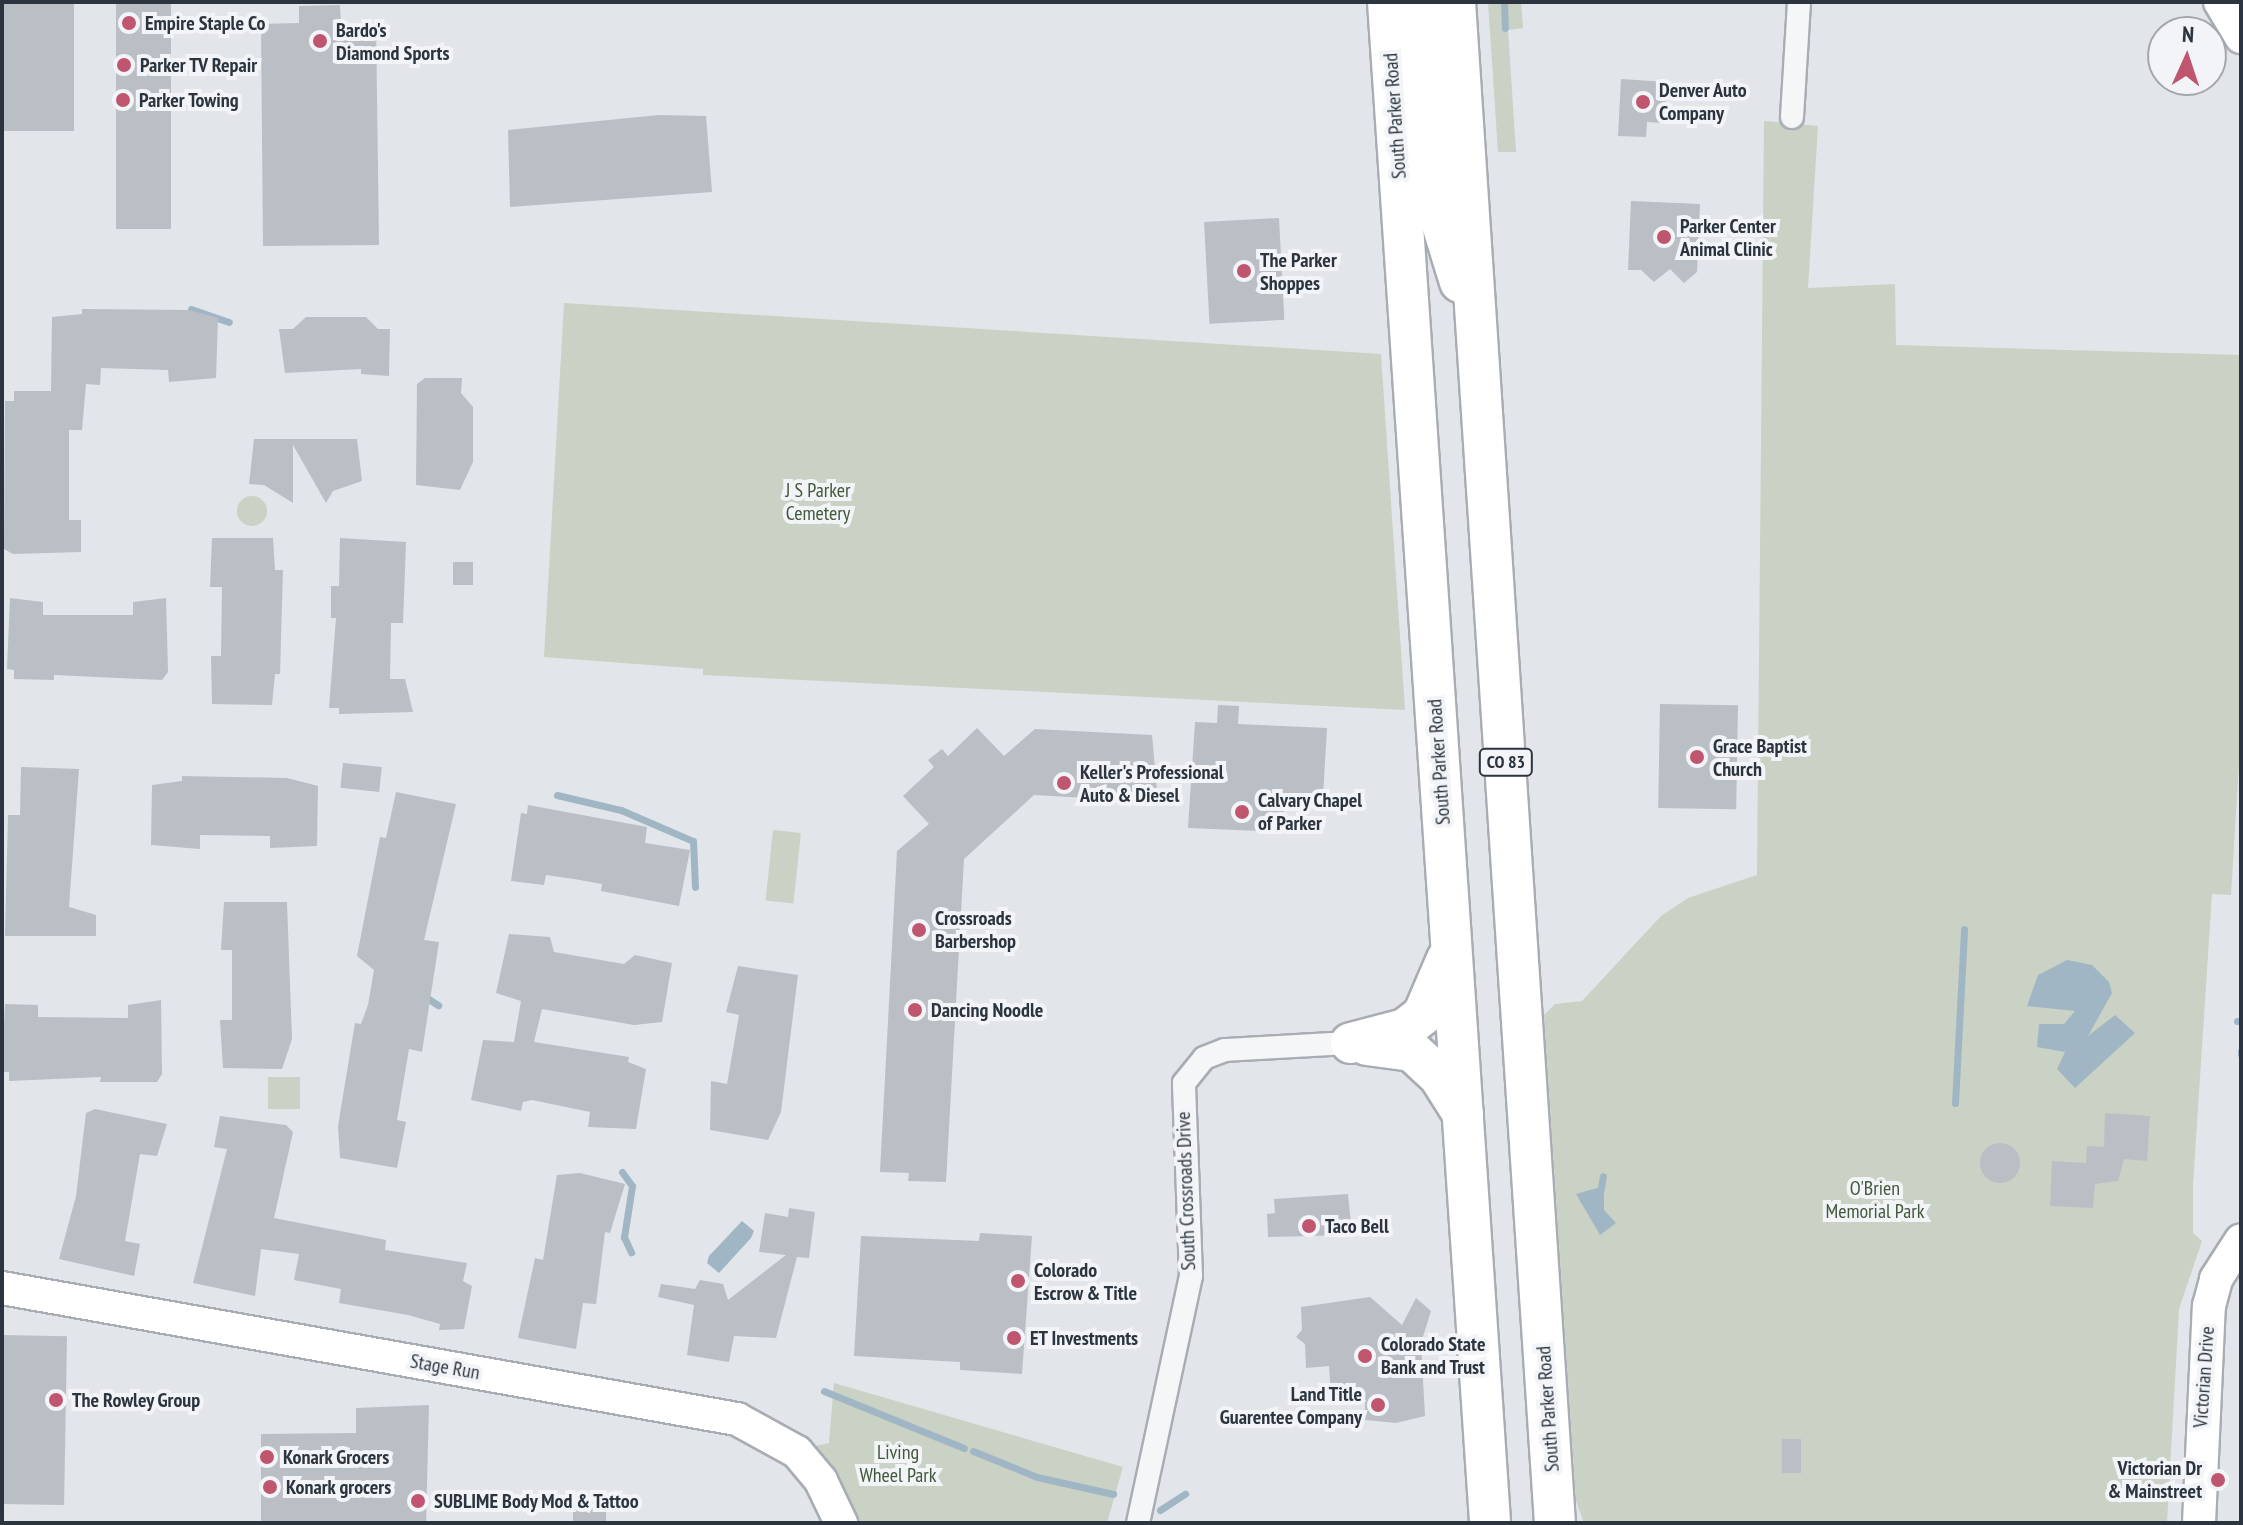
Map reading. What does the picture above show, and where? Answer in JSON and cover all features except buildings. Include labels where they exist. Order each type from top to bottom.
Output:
[{"type":"highway","name":"South Parker Road","points":[[1388,2],[1490,1523]]},
{"type":"highway","points":[[1420,2],[1434,198],[1477,331]]},
{"type":"highway","name":"South Parker Road","points":[[1455,2],[1555,1523]]},
{"type":"highway","points":[[1351,1043],[1405,1029],[1423,1015],[1452,944]]},
{"type":"highway","points":[[1351,1043],[1412,1051],[1439,1076],[1463,1115]]},
{"type":"highway","points":[[1551,1465],[1573,1523]]},
{"type":"street","points":[[1792,117],[1799,2]]},
{"type":"street","points":[[2220,2],[2241,37]]},
{"type":"street","name":"South Crossroads Drive","points":[[1138,1523],[1191,1276],[1184,1083],[1204,1058],[1225,1050],[1351,1043]]},
{"type":"street","name":"Victorian Drive","points":[[2199,1523],[2209,1306],[2216,1279],[2241,1240]]},
{"type":"street","name":"Stage Run","points":[[2,1288],[737,1419],[789,1444],[821,1481],[841,1523]]},
{"type":"green space","points":[[1488,2],[1521,2],[1523,28],[1508,30],[1516,152],[1498,152]]},
{"type":"green space","name":"O'Brien Memorial Park","points":[[1764,121],[1818,126],[1808,288],[1895,284],[1896,345],[2241,355],[2241,730],[2231,895],[2212,894],[2193,1184],[2193,1233],[2202,1241],[2179,1309],[2167,1523],[1584,1523],[1576,1501],[1544,1015],[1555,1004],[1582,1001],[1661,916],[1688,898],[1757,875]]},
{"type":"green space","name":"J S Parker Cemetery","points":[[564,303],[1381,354],[1405,710],[703,675],[703,669],[544,657]]},
{"type":"green space","points":[[252,496],[263,500],[267,511],[263,522],[252,526],[241,522],[237,511],[241,500]]},
{"type":"green space","points":[[773,830],[801,833],[793,904],[766,901]]},
{"type":"green space","points":[[268,1077],[300,1077],[300,1109],[268,1109]]},
{"type":"green space","name":"Living Wheel Park","points":[[834,1383],[1123,1467],[1107,1523],[859,1523],[815,1446],[829,1443]]},
{"type":"water","points":[[2067,960],[2092,965],[2109,982],[2112,993],[2088,1036],[2115,1015],[2135,1033],[2075,1088],[2057,1069],[2065,1052],[2037,1047],[2039,1024],[2064,1024],[2075,1011],[2027,1006],[2038,975]]},
{"type":"water","points":[[1604,1186],[1604,1210],[1616,1223],[1600,1235],[1576,1194]]},
{"type":"water","points":[[742,1221],[754,1231],[751,1238],[719,1273],[707,1263],[709,1256]]},
{"type":"waterway","points":[[1504,2],[1505,28]]},
{"type":"waterway","points":[[191,309],[229,322]]},
{"type":"waterway","points":[[557,795],[621,810],[693,841],[695,887]]},
{"type":"waterway","points":[[1955,1103],[1964,929]]},
{"type":"waterway","points":[[424,996],[438,1005]]},
{"type":"waterway","points":[[622,1172],[632,1186],[624,1237],[631,1252]]},
{"type":"waterway","points":[[1600,1194],[1603,1176]]},
{"type":"waterway","points":[[824,1391],[964,1448]]},
{"type":"waterway","points":[[973,1451],[1037,1477],[1113,1494]]},
{"type":"waterway","points":[[1160,1510],[1185,1494]]},
{"type":"place","name":"Empire Staple Co","points":[[129,23]]},
{"type":"place","name":"Bardo's Diamond Sports","points":[[320,41]]},
{"type":"place","name":"Parker TV Repair","points":[[124,65]]},
{"type":"place","name":"Parker Towing","points":[[123,100]]},
{"type":"place","name":"Denver Auto Company","points":[[1643,102]]},
{"type":"place","name":"Parker Center Animal Clinic","points":[[1664,237]]},
{"type":"place","name":"The Parker Shoppes","points":[[1244,271]]},
{"type":"place","name":"Grace Baptist Church","points":[[1697,757]]},
{"type":"place","name":"Keller's Professional Auto & Diesel","points":[[1064,783]]},
{"type":"place","name":"Calvary Chapel of Parker","points":[[1242,812]]},
{"type":"place","name":"Crossroads Barbershop","points":[[919,930]]},
{"type":"place","name":"Dancing Noodle","points":[[915,1010]]},
{"type":"place","name":"Taco Bell","points":[[1309,1226]]},
{"type":"place","name":"Colorado Escrow & Title","points":[[1018,1281]]},
{"type":"place","name":"ET Investments","points":[[1014,1338]]},
{"type":"place","name":"Colorado State Bank and Trust","points":[[1365,1356]]},
{"type":"place","name":"The Rowley Group","points":[[56,1400]]},
{"type":"place","name":"Land Title Guarentee Company","points":[[1378,1405]]},
{"type":"place","name":"Konark Grocers","points":[[267,1457]]},
{"type":"place","name":"Victorian Dr & Mainstreet","points":[[2218,1480]]},
{"type":"place","name":"Konark grocers","points":[[270,1487]]},
{"type":"place","name":"SUBLIME Body Mod & Tattoo","points":[[418,1501]]}]
